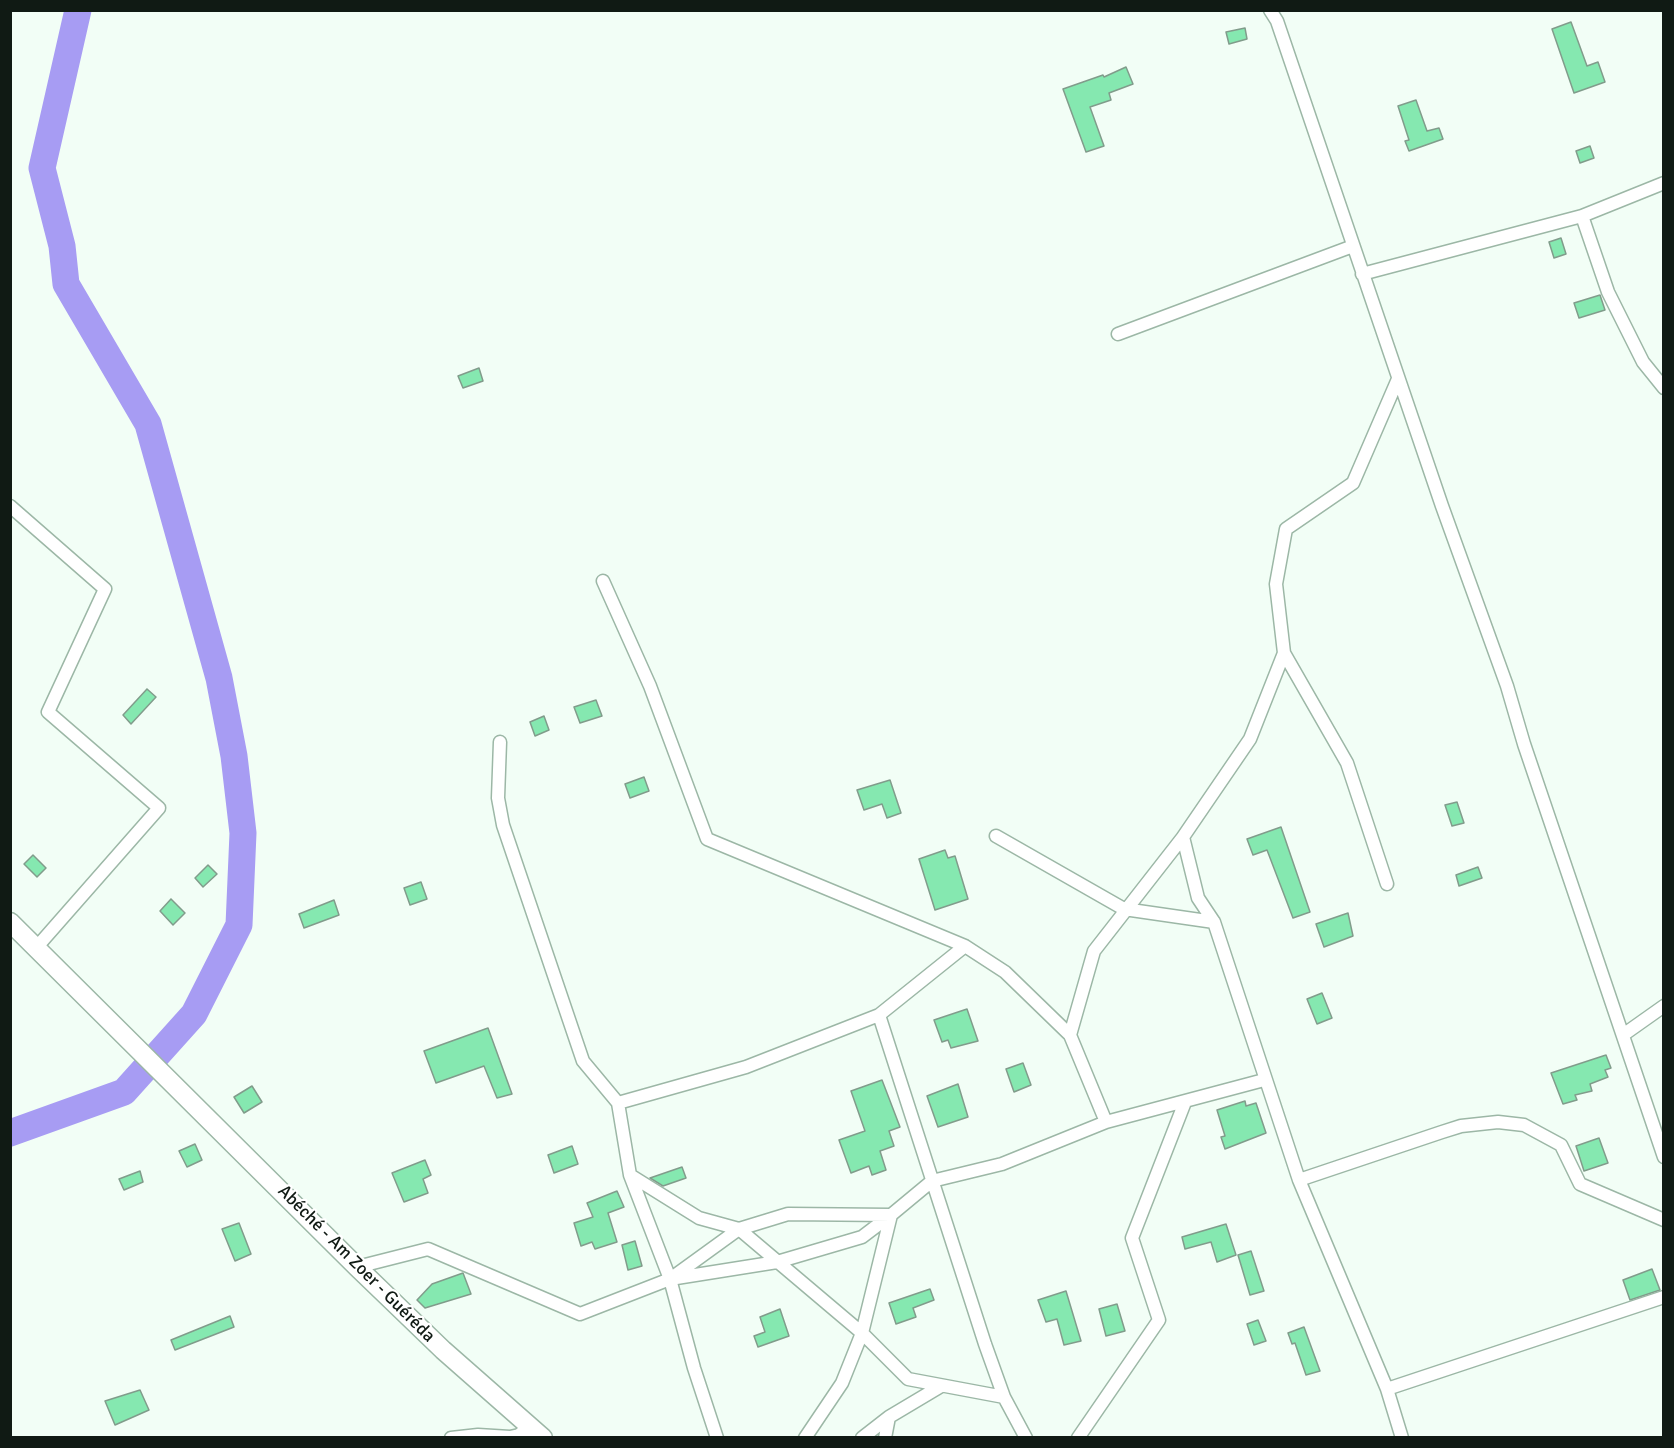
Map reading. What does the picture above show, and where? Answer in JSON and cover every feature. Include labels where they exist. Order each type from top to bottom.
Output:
[{"type":"main road","points":[[10,922],[36,948]]},
{"type":"main road","name":"Abéché - Am Zoer - Guéréda","points":[[36,948],[357,1267],[443,1350],[536,1432]]},
{"type":"street","points":[[1270,10],[1277,21],[1398,379],[1507,686],[1524,744],[1664,1157]]},
{"type":"street","points":[[1362,274],[1582,216],[1664,183]]},
{"type":"street","points":[[1582,216],[1608,292],[1643,362],[1664,388]]},
{"type":"street","points":[[1118,334],[1353,246]]},
{"type":"street","points":[[1387,884],[1347,764],[1284,653],[1276,584],[1286,529],[1353,483],[1398,379]]},
{"type":"street","points":[[10,506],[105,589],[48,712],[159,808],[36,948]]},
{"type":"street","points":[[603,581],[650,686],[707,839],[965,946],[1005,972],[1070,1035],[1106,1122]]},
{"type":"street","points":[[1070,1035],[1094,951],[1124,909],[1183,837],[1250,739],[1284,653]]},
{"type":"street","points":[[500,742],[498,798],[503,825],[583,1061],[618,1103],[630,1175],[670,1279],[694,1368],[717,1437]]},
{"type":"street","points":[[996,836],[1124,909],[1214,922]]},
{"type":"street","points":[[1183,837],[1198,898],[1214,922],[1264,1080],[1299,1180],[1387,1389],[1402,1437]]},
{"type":"street","points":[[618,1103],[746,1067],[879,1015],[965,946]]},
{"type":"street","points":[[1623,1035],[1664,1006]]},
{"type":"street","points":[[879,1015],[1004,1397],[1026,1437]]},
{"type":"street","points":[[357,1267],[428,1249],[580,1314],[670,1279],[777,1262],[862,1237],[932,1181],[1002,1164],[1106,1122],[1264,1080]]},
{"type":"street","points":[[1078,1437],[1159,1320],[1132,1238],[1185,1102]]},
{"type":"street","points":[[1299,1180],[1452,1129],[1498,1122],[1524,1125],[1561,1145],[1580,1184],[1664,1220]]},
{"type":"street","points":[[630,1175],[699,1218],[740,1229],[862,1334],[908,1379],[1004,1397]]},
{"type":"street","points":[[670,1279],[740,1229],[788,1214],[891,1215]]},
{"type":"street","points":[[805,1437],[842,1383],[862,1334],[891,1215]]},
{"type":"street","points":[[1387,1389],[1664,1297]]},
{"type":"street","points":[[862,1437],[889,1417],[941,1386]]},
{"type":"street","points":[[885,1437],[889,1417]]},
{"type":"street","points":[[451,1437],[470,1435],[510,1437],[536,1432]]},
{"type":"building","points":[[1571,22],[1587,66],[1598,62],[1605,82],[1574,93],[1552,29]]},
{"type":"building","points":[[1245,28],[1247,39],[1229,44],[1226,32]]},
{"type":"building","points":[[1126,67],[1133,84],[1109,93],[1111,100],[1090,107],[1104,146],[1086,152],[1063,89],[1103,75],[1104,77]]},
{"type":"building","points":[[1416,100],[1427,131],[1439,128],[1443,139],[1409,151],[1405,141],[1409,140],[1398,106]]},
{"type":"building","points":[[1590,146],[1594,158],[1580,163],[1576,151]]},
{"type":"building","points":[[1561,238],[1566,254],[1554,258],[1549,242]]},
{"type":"building","points":[[1600,295],[1605,310],[1579,318],[1574,303]]},
{"type":"building","points":[[479,368],[483,381],[463,388],[458,376]]},
{"type":"building","points":[[147,689],[156,697],[131,724],[123,715]]},
{"type":"building","points":[[596,700],[602,716],[580,723],[574,707]]},
{"type":"building","points":[[544,716],[549,730],[535,736],[530,722]]},
{"type":"building","points":[[644,777],[649,791],[630,798],[625,784]]},
{"type":"building","points":[[890,780],[901,813],[887,818],[882,804],[864,810],[857,790]]},
{"type":"building","points":[[1457,802],[1464,823],[1452,826],[1445,805]]},
{"type":"building","points":[[1281,827],[1310,912],[1293,918],[1267,850],[1253,855],[1247,839]]},
{"type":"building","points":[[945,850],[948,858],[955,856],[968,899],[935,910],[919,859]]},
{"type":"building","points":[[33,855],[46,868],[37,877],[24,864]]},
{"type":"building","points":[[208,865],[217,874],[203,887],[195,878]]},
{"type":"building","points":[[1478,867],[1482,878],[1459,886],[1456,875]]},
{"type":"building","points":[[421,882],[427,899],[410,905],[404,888]]},
{"type":"building","points":[[171,899],[185,913],[173,925],[160,911]]},
{"type":"building","points":[[334,900],[339,915],[304,928],[299,914]]},
{"type":"building","points":[[1348,913],[1353,936],[1324,947],[1316,924]]},
{"type":"building","points":[[1322,993],[1332,1018],[1317,1024],[1307,999]]},
{"type":"building","points":[[967,1009],[978,1041],[951,1048],[948,1040],[942,1042],[934,1020]]},
{"type":"building","points":[[488,1028],[512,1094],[497,1098],[484,1066],[436,1083],[424,1051]]},
{"type":"building","points":[[1606,1055],[1611,1068],[1605,1070],[1608,1077],[1590,1084],[1592,1091],[1575,1095],[1577,1100],[1563,1104],[1551,1073]]},
{"type":"building","points":[[1023,1063],[1031,1085],[1014,1092],[1006,1069]]},
{"type":"building","points":[[882,1080],[900,1127],[889,1131],[894,1146],[880,1151],[886,1170],[872,1175],[869,1166],[851,1173],[839,1140],[865,1131],[851,1091]]},
{"type":"building","points":[[958,1084],[968,1117],[938,1127],[927,1096]]},
{"type":"building","points":[[252,1086],[262,1102],[244,1113],[234,1097]]},
{"type":"building","points":[[1245,1101],[1246,1106],[1256,1103],[1266,1133],[1225,1149],[1221,1137],[1225,1136],[1217,1110]]},
{"type":"building","points":[[1599,1138],[1608,1163],[1584,1171],[1576,1146]]},
{"type":"building","points":[[195,1144],[202,1160],[187,1167],[179,1151]]},
{"type":"building","points":[[572,1146],[578,1164],[554,1173],[548,1155]]},
{"type":"building","points":[[425,1160],[431,1175],[423,1179],[428,1193],[404,1202],[392,1173]]},
{"type":"building","points":[[682,1167],[686,1178],[663,1186],[650,1178]]},
{"type":"building","points":[[140,1171],[143,1182],[124,1190],[119,1179]]},
{"type":"building","points":[[617,1191],[624,1207],[608,1213],[617,1242],[595,1249],[592,1242],[581,1246],[574,1223],[593,1217],[587,1203]]},
{"type":"building","points":[[239,1223],[251,1254],[235,1261],[222,1229]]},
{"type":"building","points":[[1226,1224],[1236,1255],[1217,1262],[1211,1242],[1185,1249],[1182,1237]]},
{"type":"building","points":[[635,1241],[642,1266],[628,1270],[622,1245]]},
{"type":"building","points":[[1251,1251],[1264,1291],[1250,1295],[1238,1255]]},
{"type":"building","points":[[1652,1269],[1660,1290],[1630,1300],[1623,1280]]},
{"type":"building","points":[[463,1273],[471,1294],[425,1308],[417,1300],[432,1284]]},
{"type":"building","points":[[930,1289],[934,1300],[913,1308],[916,1317],[896,1324],[889,1303]]},
{"type":"building","points":[[1066,1291],[1081,1341],[1064,1345],[1057,1319],[1046,1322],[1038,1300]]},
{"type":"building","points":[[1117,1304],[1125,1331],[1106,1336],[1099,1309]]},
{"type":"building","points":[[780,1309],[789,1336],[758,1347],[754,1336],[765,1332],[760,1317]]},
{"type":"building","points":[[230,1316],[234,1327],[175,1350],[171,1340]]},
{"type":"building","points":[[1258,1320],[1266,1341],[1254,1345],[1247,1324]]},
{"type":"building","points":[[1304,1327],[1320,1371],[1306,1375],[1295,1343],[1292,1344],[1288,1333]]},
{"type":"building","points":[[140,1390],[149,1410],[115,1425],[105,1401]]},
{"type":"waterway","points":[[10,1133],[124,1092],[194,1014],[239,925],[243,833],[234,756],[219,678],[148,424],[66,284],[62,246],[42,168],[78,10]]}]
